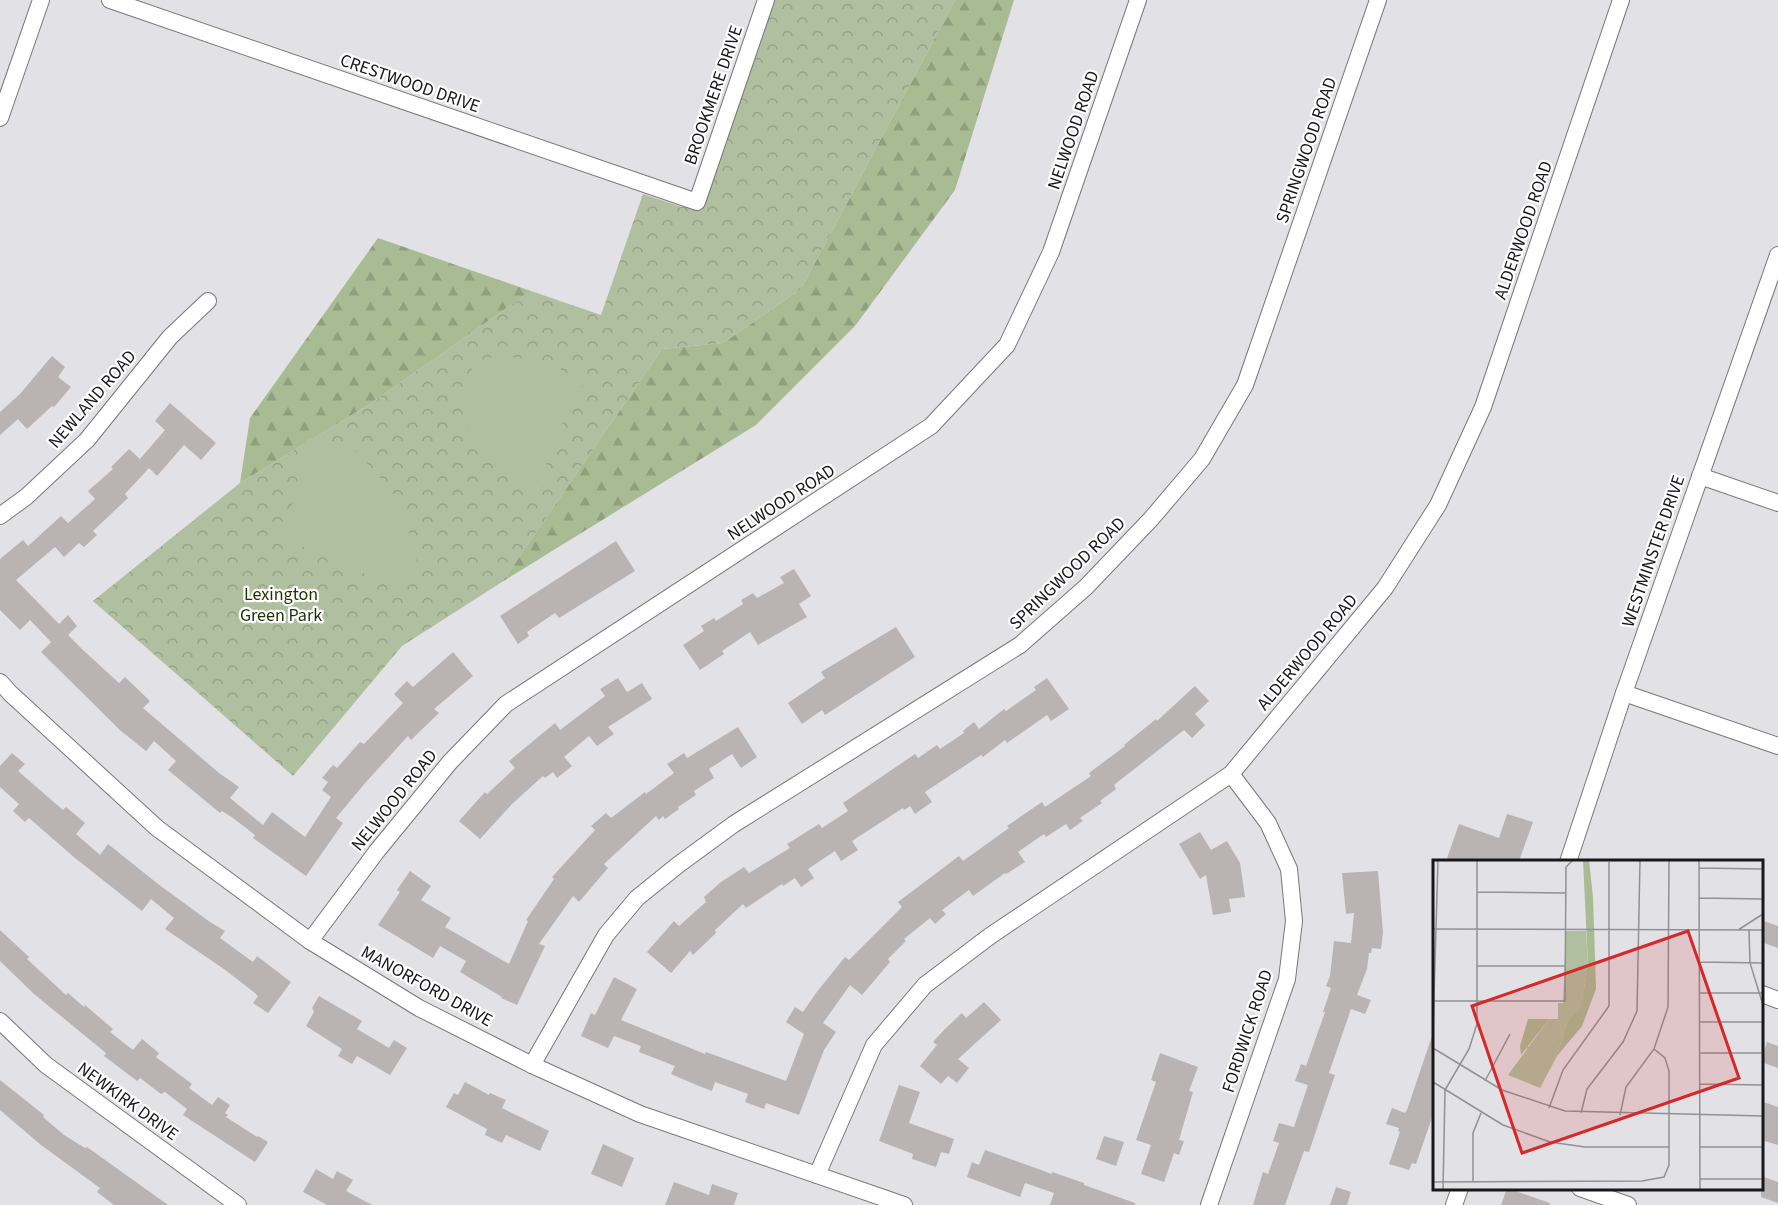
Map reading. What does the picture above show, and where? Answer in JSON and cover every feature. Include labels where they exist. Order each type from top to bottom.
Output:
[{"type":"street","points":[[0,118],[41,0]]},
{"type":"street","name":"CRESTWOOD DRIVE","points":[[110,0],[697,202]]},
{"type":"street","name":"BROOKMERE DRIVE","points":[[697,202],[766,0]]},
{"type":"street","name":"NELWOOD ROAD","points":[[310,941],[378,851],[450,762],[506,704],[931,426],[1007,345],[1051,252],[1138,0]]},
{"type":"street","name":"SPRINGWOOD ROAD","points":[[532,1065],[606,935],[637,898],[734,824],[1020,645],[1086,587],[1151,519],[1202,459],[1245,385],[1378,0]]},
{"type":"street","name":"ALDERWOOD ROAD","points":[[817,1175],[874,1045],[925,985],[990,936],[1231,774],[1385,588],[1438,505],[1484,407],[1621,0]]},
{"type":"street","name":"WESTMINSTER DRIVE","points":[[1568,860],[1624,693],[1778,255]]},
{"type":"street","name":"NEWLAND ROAD","points":[[0,516],[26,496],[87,440],[171,337],[208,301]]},
{"type":"street","points":[[1700,476],[1778,503]]},
{"type":"street","name":"MANORFORD DRIVE","points":[[0,682],[157,828],[310,941],[419,1008],[532,1065],[640,1114],[904,1205]]},
{"type":"street","points":[[1624,693],[1778,746]]},
{"type":"street","name":"FORDWICK ROAD","points":[[1209,1205],[1287,979],[1294,921],[1289,869],[1268,823],[1231,774]]},
{"type":"street","points":[[1763,995],[1778,1000]]},
{"type":"street","name":"NEWKIRK DRIVE","points":[[0,1021],[46,1065],[238,1205]]},
{"type":"street","points":[[1454,1205],[1459,1190]]},
{"type":"street","points":[[1586,1190],[1628,1205]]},
{"type":"green space","name":"Lexington Green Park","points":[[774,0],[955,0],[801,289],[723,343],[662,349],[502,582],[402,646],[293,776],[93,601],[240,483],[370,404],[531,291],[601,315],[643,194],[682,207],[702,202]]},
{"type":"green space","points":[[955,0],[1014,0],[955,190],[855,326],[756,425],[502,582],[662,349],[723,343],[801,289]]},
{"type":"green space","points":[[378,238],[531,291],[370,404],[240,483],[250,418]]},
{"type":"green space","points":[[500,355],[548,362],[584,383],[565,416],[550,457],[529,497],[475,444],[465,420],[464,381],[477,361]]},
{"type":"green space","points":[[315,438],[353,448],[386,484],[400,503],[419,569],[390,584],[315,553],[285,537],[306,439]]},
{"type":"building","points":[[52,356],[65,367],[58,377],[71,387],[54,407],[52,406],[27,429],[18,419],[0,435],[0,412],[20,394]]},
{"type":"building","points":[[170,403],[216,443],[201,460],[184,445],[157,476],[149,468],[125,494],[128,498],[93,531],[97,535],[84,547],[79,543],[64,557],[55,547],[16,580],[59,624],[68,615],[77,626],[68,635],[119,683],[125,677],[150,701],[143,708],[219,773],[239,787],[230,798],[263,825],[272,812],[305,837],[331,797],[322,790],[328,782],[322,778],[333,765],[337,768],[360,742],[364,744],[403,703],[394,694],[407,681],[413,687],[453,652],[473,676],[434,709],[439,713],[411,740],[408,736],[366,782],[336,818],[343,823],[306,876],[253,838],[255,835],[233,818],[222,811],[220,813],[168,770],[176,761],[154,741],[146,751],[121,731],[41,652],[51,642],[30,620],[20,630],[0,610],[0,559],[23,540],[28,546],[61,516],[68,523],[95,499],[88,491],[113,469],[111,467],[129,449],[140,459],[165,430],[155,421]]},
{"type":"building","points":[[616,541],[635,571],[559,618],[555,613],[527,632],[529,636],[518,644],[500,616]]},
{"type":"building","points":[[794,569],[811,596],[799,604],[807,617],[758,645],[750,632],[722,651],[724,654],[700,670],[683,645],[704,631],[701,626],[714,618],[716,621],[743,604],[741,600],[753,593],[757,598],[784,583],[780,577]]},
{"type":"building","points":[[896,627],[915,657],[825,715],[822,710],[802,724],[788,703],[825,678],[821,672]]},
{"type":"building","points":[[618,678],[627,692],[642,683],[652,699],[608,727],[614,734],[597,746],[589,736],[564,757],[572,766],[557,778],[553,772],[545,778],[543,776],[512,804],[480,839],[459,821],[485,792],[487,794],[515,768],[509,761],[555,723],[560,730],[605,696],[600,689]]},
{"type":"building","points":[[1047,678],[1069,709],[1051,721],[1047,715],[1007,743],[1005,740],[983,757],[981,755],[925,792],[932,802],[915,814],[910,806],[904,810],[903,808],[852,841],[858,850],[841,861],[835,851],[808,869],[814,878],[801,887],[795,878],[746,908],[743,904],[693,955],[690,951],[671,973],[647,952],[674,921],[679,926],[706,902],[704,897],[721,882],[744,867],[749,873],[790,848],[787,844],[819,824],[822,828],[848,811],[843,803],[915,754],[918,758],[937,745],[940,749],[964,733],[963,731],[974,722],[979,729],[1004,709],[1006,711],[1036,690],[1034,687]]},
{"type":"building","points":[[1195,686],[1209,701],[1195,714],[1205,725],[1192,738],[1184,730],[1114,785],[1116,789],[1100,801],[1102,803],[1080,818],[1083,821],[1070,830],[1066,824],[1046,837],[1044,834],[1018,852],[1025,862],[973,896],[969,890],[942,910],[946,914],[935,924],[930,918],[904,939],[906,941],[888,959],[890,962],[862,995],[850,985],[823,1023],[836,1032],[824,1050],[799,1115],[766,1103],[764,1109],[745,1102],[748,1094],[715,1082],[712,1091],[694,1084],[671,1074],[675,1066],[639,1052],[641,1046],[614,1036],[608,1048],[581,1036],[591,1013],[595,1015],[614,977],[637,989],[621,1020],[705,1054],[706,1052],[786,1081],[804,1034],[786,1022],[795,1007],[803,1012],[845,957],[849,960],[902,907],[898,902],[959,856],[963,861],[1042,802],[1045,807],[1091,776],[1089,773],[1156,719],[1157,721]]},
{"type":"building","points":[[738,727],[757,757],[741,768],[732,754],[709,769],[714,778],[694,791],[696,795],[665,819],[663,816],[659,820],[656,816],[604,864],[608,868],[579,902],[573,896],[539,944],[545,946],[517,1005],[501,998],[460,972],[466,961],[440,946],[433,958],[378,925],[400,892],[397,890],[410,871],[431,886],[421,900],[451,918],[445,927],[509,964],[528,921],[526,920],[554,879],[552,877],[595,830],[591,826],[606,813],[611,818],[674,773],[667,764],[684,753],[687,758]]},
{"type":"building","points":[[12,753],[25,764],[18,771],[63,810],[66,807],[85,823],[76,834],[100,855],[108,844],[158,884],[225,931],[220,938],[253,962],[257,956],[291,982],[268,1013],[253,1003],[258,996],[255,993],[165,929],[174,918],[151,899],[142,911],[29,818],[25,822],[13,811],[19,804],[0,787],[0,766]]},
{"type":"building","points":[[1507,814],[1533,822],[1519,860],[1446,860],[1459,824],[1499,838]]},
{"type":"building","points":[[1200,832],[1211,850],[1227,841],[1240,863],[1245,897],[1229,899],[1231,912],[1213,915],[1206,875],[1200,879],[1179,844]]},
{"type":"building","points":[[1378,871],[1383,933],[1381,949],[1372,948],[1369,953],[1367,969],[1357,995],[1371,1000],[1365,1014],[1351,1009],[1329,1073],[1335,1075],[1309,1152],[1304,1151],[1285,1205],[1253,1205],[1263,1172],[1268,1174],[1279,1143],[1273,1141],[1279,1123],[1294,1127],[1308,1085],[1295,1081],[1301,1064],[1306,1066],[1325,1012],[1323,1012],[1331,988],[1326,986],[1330,976],[1334,941],[1351,943],[1354,913],[1346,914],[1342,873]]},
{"type":"building","points":[[1763,921],[1778,926],[1778,948],[1763,943]]},
{"type":"building","points":[[0,930],[66,995],[68,993],[84,1007],[85,1005],[113,1029],[110,1032],[133,1050],[142,1039],[159,1053],[156,1057],[192,1084],[189,1088],[212,1105],[218,1097],[230,1105],[225,1113],[228,1115],[226,1117],[268,1142],[255,1162],[183,1115],[187,1109],[165,1092],[161,1094],[140,1078],[137,1081],[104,1056],[106,1053],[34,994],[0,961]]},
{"type":"building","points":[[319,996],[362,1021],[357,1029],[389,1048],[394,1040],[407,1048],[390,1075],[357,1056],[352,1064],[338,1056],[342,1049],[306,1026]]},
{"type":"building","points":[[984,1002],[1001,1020],[958,1059],[969,1068],[957,1083],[948,1076],[941,1084],[920,1066],[937,1045],[933,1042],[944,1030],[962,1013],[966,1018]]},
{"type":"building","points":[[1433,1033],[1433,1115],[1416,1164],[1412,1163],[1409,1170],[1389,1164],[1400,1132],[1399,1128],[1386,1124],[1392,1108],[1405,1113]]},
{"type":"building","points":[[1767,1042],[1778,1046],[1778,1068],[1763,1063]]},
{"type":"building","points":[[1160,1053],[1198,1067],[1189,1091],[1193,1092],[1179,1140],[1184,1141],[1179,1155],[1174,1153],[1164,1182],[1141,1174],[1151,1145],[1136,1140],[1156,1082],[1151,1080]]},
{"type":"building","points":[[0,1080],[44,1115],[43,1117],[64,1135],[85,1148],[87,1147],[168,1205],[114,1205],[97,1192],[100,1188],[41,1145],[0,1110]]},
{"type":"building","points":[[465,1082],[489,1095],[490,1093],[506,1100],[502,1108],[549,1131],[540,1151],[506,1135],[502,1143],[485,1135],[487,1129],[446,1107],[454,1093],[458,1095]]},
{"type":"building","points":[[899,1085],[920,1092],[909,1123],[954,1139],[949,1154],[941,1152],[936,1167],[912,1159],[913,1154],[879,1141]]},
{"type":"building","points":[[1763,1102],[1778,1107],[1778,1145],[1763,1141]]},
{"type":"building","points":[[1104,1136],[1124,1142],[1116,1166],[1096,1159]]},
{"type":"building","points":[[603,1144],[634,1158],[622,1187],[591,1174]]},
{"type":"building","points":[[985,1150],[1084,1183],[1084,1185],[1135,1203],[1135,1205],[1050,1205],[1054,1193],[1025,1183],[1020,1197],[967,1177],[972,1162],[979,1165]]},
{"type":"building","points":[[316,1169],[333,1179],[337,1171],[353,1180],[346,1191],[372,1205],[327,1205],[303,1192]]},
{"type":"building","points":[[1763,1177],[1778,1182],[1778,1203],[1761,1197]]},
{"type":"building","points":[[674,1182],[709,1195],[712,1184],[738,1193],[734,1205],[665,1205]]},
{"type":"building","points":[[1336,1187],[1351,1192],[1347,1205],[1330,1205]]},
{"type":"building","points":[[1506,1190],[1513,1190],[1550,1203],[1549,1205],[1501,1205]]}]
